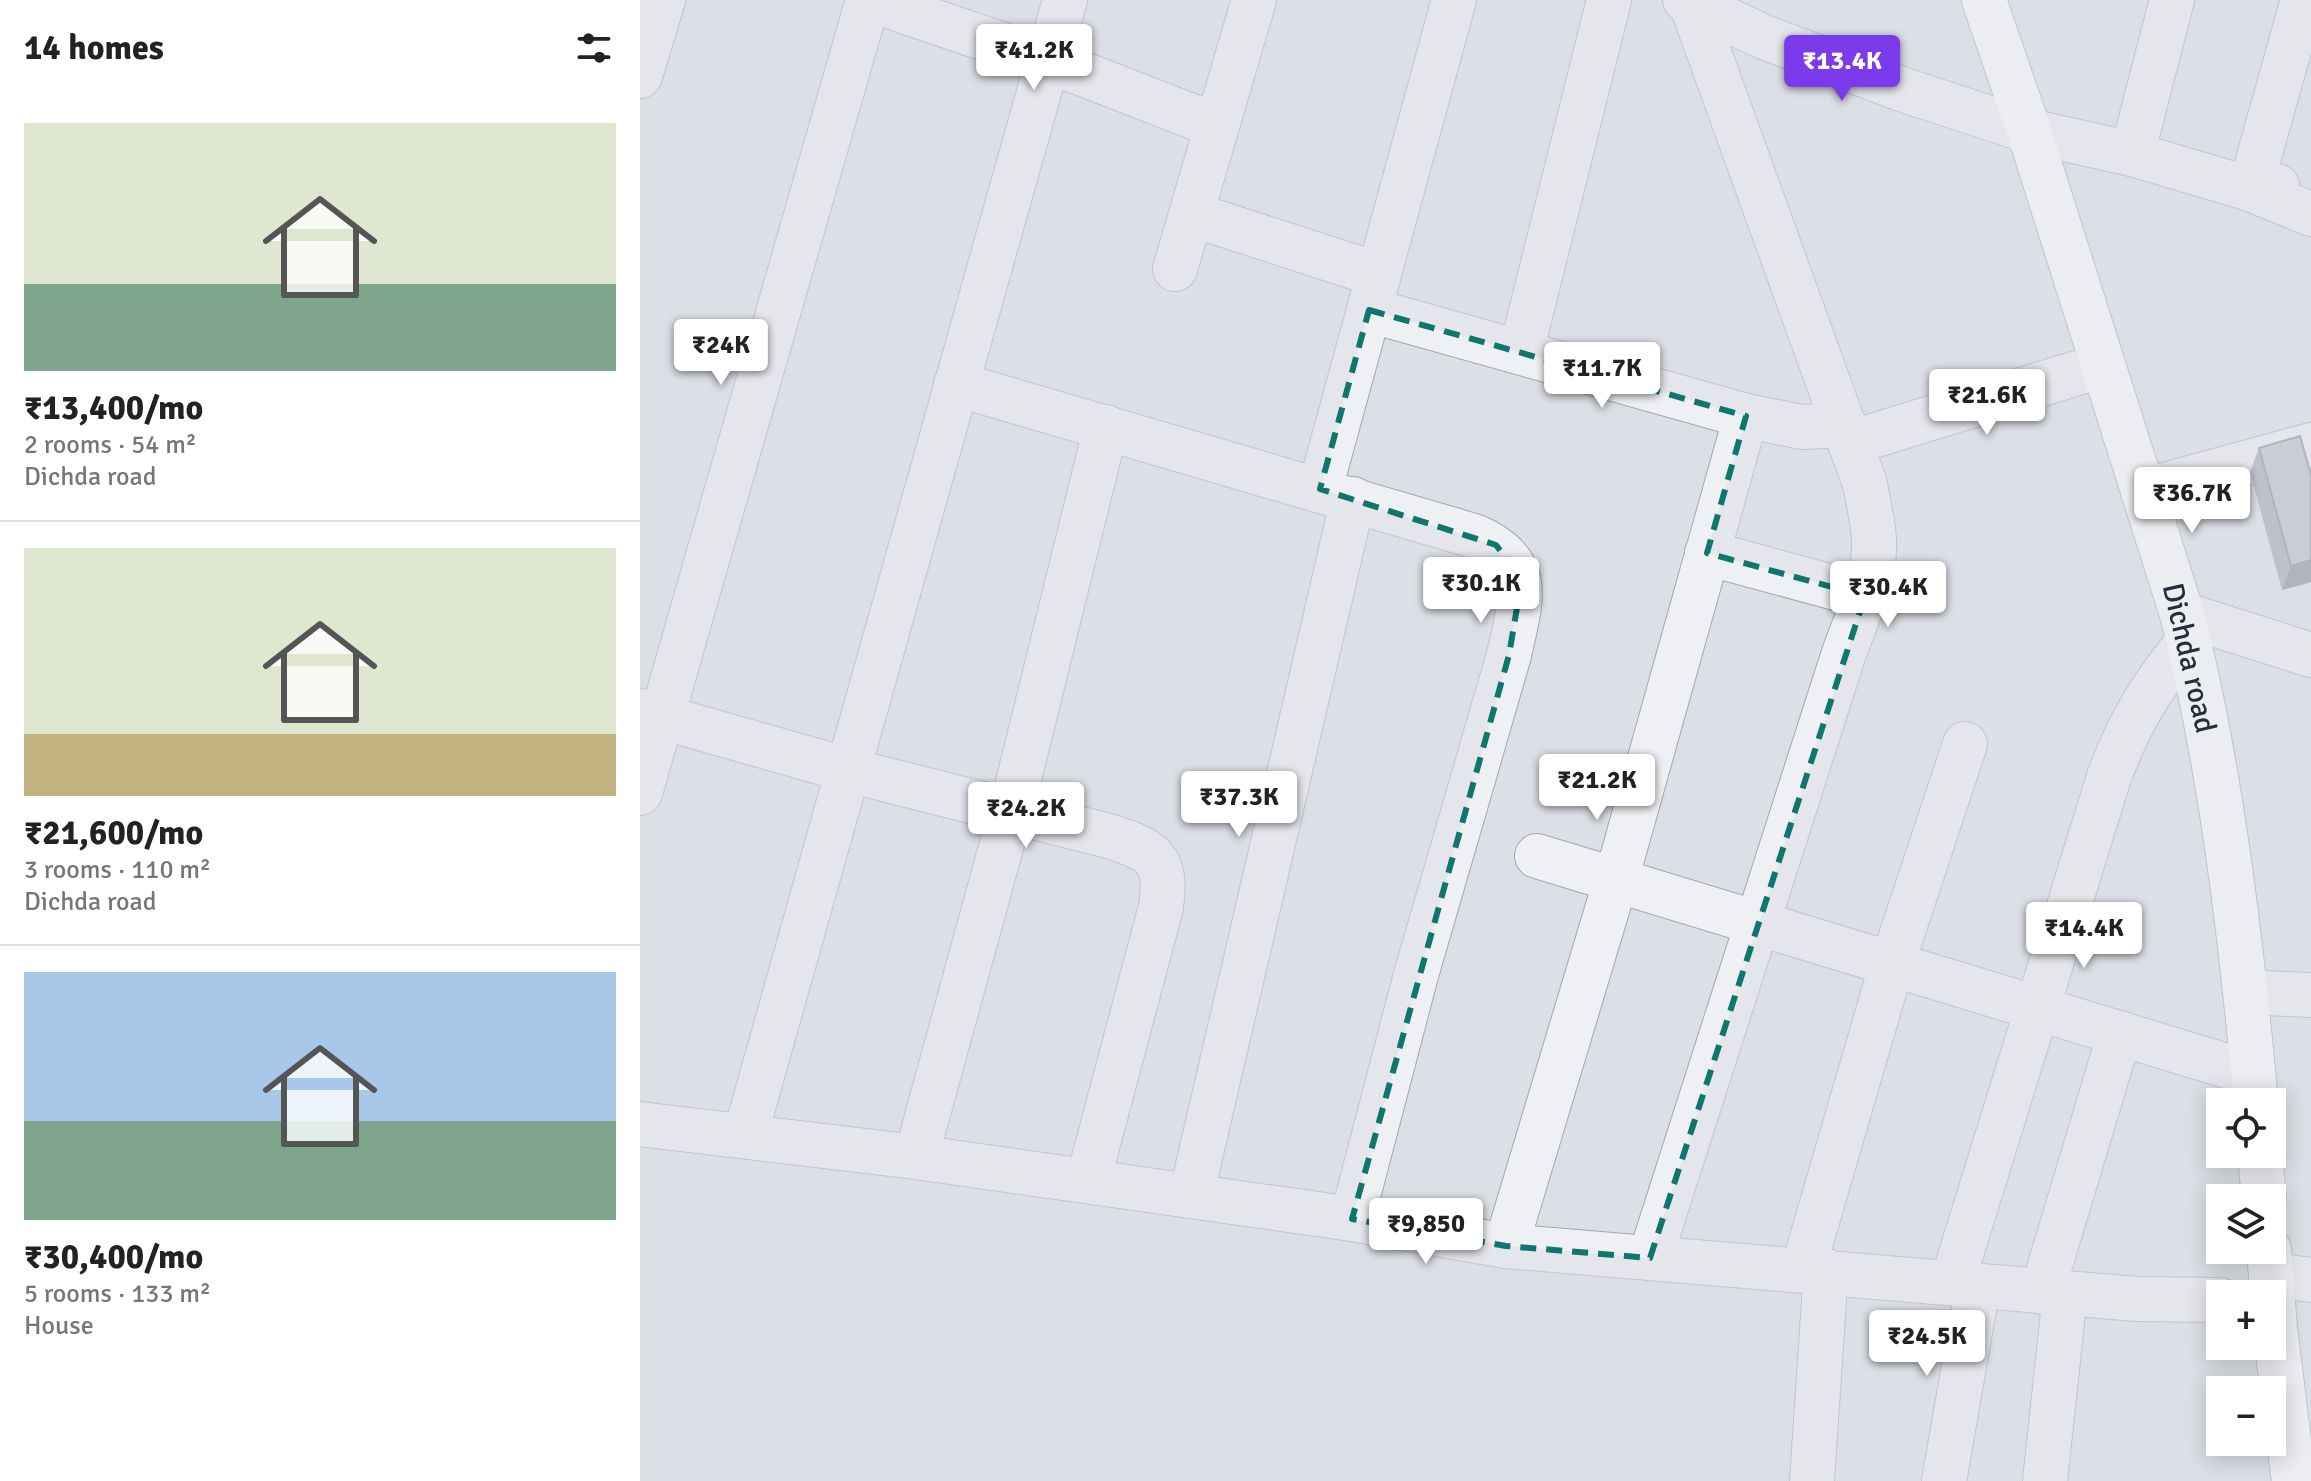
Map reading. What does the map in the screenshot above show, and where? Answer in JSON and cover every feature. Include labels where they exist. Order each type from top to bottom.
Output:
[{"type":"main road","name":"Dichda road","points":[[1984,0],[2029,131],[2185,627],[2207,729],[2246,992],[2254,1088]]},
{"type":"main road","points":[[2285,1360],[2294,1481]]},
{"type":"street","points":[[640,76],[663,0]]},
{"type":"street","points":[[640,793],[651,714],[870,0],[1047,60],[1217,126]]},
{"type":"street","points":[[745,1136],[1065,0]]},
{"type":"street","points":[[1175,269],[1254,0]]},
{"type":"street","points":[[1191,1196],[1337,494],[1374,293],[1454,0]]},
{"type":"street","points":[[1521,352],[1609,0]]},
{"type":"street","points":[[2132,154],[2172,0]]},
{"type":"street","points":[[2250,189],[2303,0]]},
{"type":"street","points":[[1688,2],[1777,42],[1901,89],[2029,131],[2132,154],[2250,189],[2311,214]]},
{"type":"street","points":[[1650,1258],[1865,596],[1874,542],[1865,484],[1688,2]]},
{"type":"street","points":[[2250,189],[2311,182]]},
{"type":"street","points":[[1191,214],[1521,352],[1746,416],[1802,427],[1847,434],[2103,365]]},
{"type":"street","points":[[956,384],[1437,523],[1496,545],[1510,557],[1519,575],[1519,596],[1509,655],[1416,975],[1352,1219]]},
{"type":"street","points":[[1506,1246],[1616,880],[1746,416]]},
{"type":"street","points":[[916,1157],[1011,811],[1106,427]]},
{"type":"street","points":[[2143,491],[2311,445]]},
{"type":"street","points":[[1707,553],[1865,596]]},
{"type":"street","points":[[1944,1481],[1965,1284],[2037,1008],[2125,734],[2185,627],[2311,655]]},
{"type":"street","points":[[651,714],[848,770],[1129,842],[1148,851],[1160,864],[1164,885],[1161,907],[1088,1181]]},
{"type":"street","points":[[1812,1481],[1815,1270],[1892,964],[1965,744]]},
{"type":"street","points":[[1537,856],[2120,1033],[2254,1088]]},
{"type":"street","points":[[2246,992],[2311,995]]},
{"type":"street","points":[[2049,1480],[2054,1293],[2120,1033]]},
{"type":"street","points":[[640,1124],[1088,1181],[1352,1219],[1506,1246],[1815,1270],[2054,1293],[2206,1300]]},
{"type":"highlighted area","points":[[1369,310],[1746,416],[1707,553],[1865,596],[1650,1258],[1506,1246],[1352,1219],[1509,655],[1519,596],[1519,575],[1496,545],[1320,489]]},
{"type":"building","points":[[2300,436],[2311,475],[2311,560],[2291,566],[2259,448]]}]
